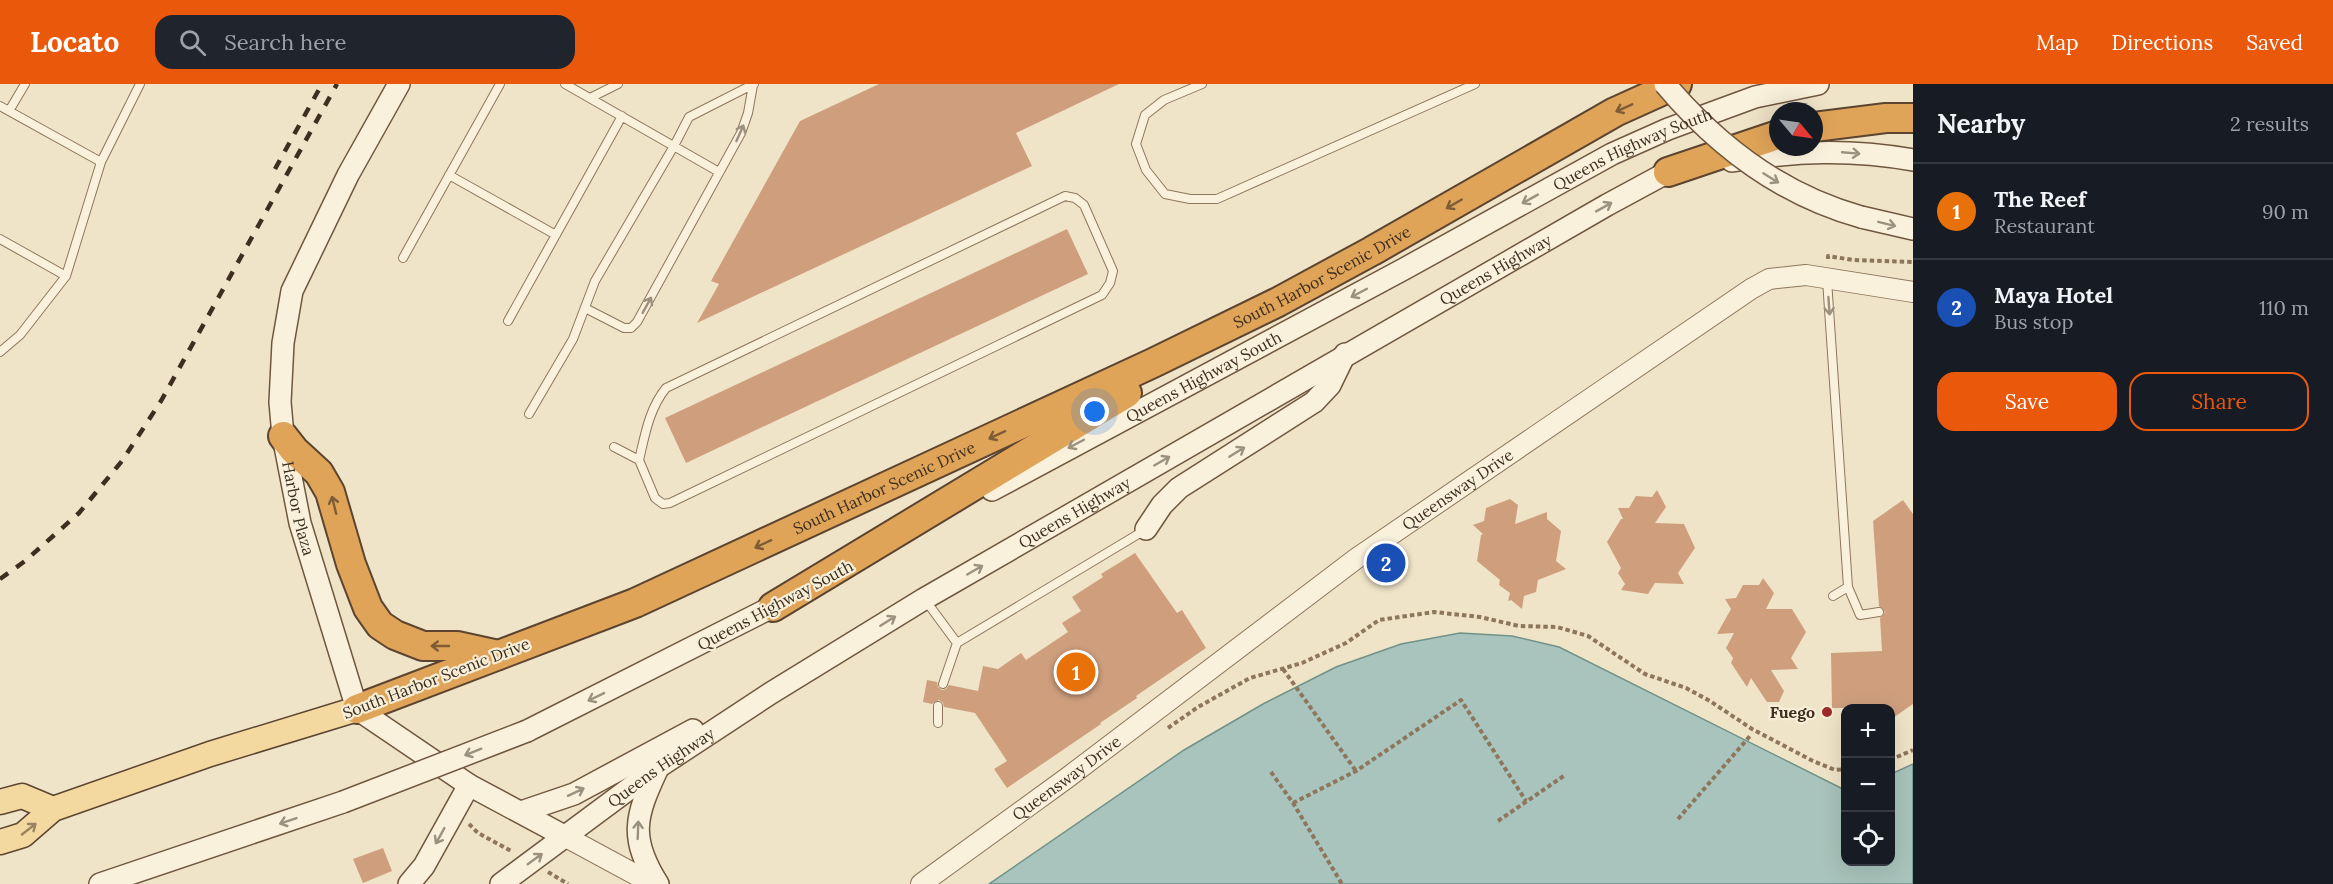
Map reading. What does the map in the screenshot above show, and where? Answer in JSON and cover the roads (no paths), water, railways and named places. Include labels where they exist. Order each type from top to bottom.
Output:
[{"type":"highway","name":"South Harbor Scenic Drive","points":[[357,709],[635,603],[1153,363],[1278,302],[1615,112],[1677,84]]},
{"type":"highway","points":[[1823,126],[1886,118],[1913,118]]},
{"type":"highway","points":[[1668,172],[1769,138]]},
{"type":"highway","points":[[773,607],[1278,302]]},
{"type":"highway","points":[[283,435],[294,450],[319,472],[330,492],[351,564],[368,608],[380,625],[395,635],[417,644],[474,648],[498,655]]},
{"type":"main road","name":"Harbor Plaza","points":[[357,709],[300,523],[283,435],[280,372],[292,291],[348,175],[399,84]]},
{"type":"main road","points":[[1665,84],[1714,136],[1775,180],[1830,209],[1913,229]]},
{"type":"main road","name":"Queens Highway South","points":[[100,884],[343,802],[527,730],[773,607],[1394,275],[1612,154],[1668,129],[1755,97],[1818,84]]},
{"type":"main road","name":"Queens Highway","points":[[501,884],[657,768],[771,693],[924,599],[1346,354],[1668,172],[1782,153],[1837,152],[1913,160]]},
{"type":"main road","points":[[1146,529],[1162,505],[1179,488],[1314,402],[1330,385],[1346,354]]},
{"type":"main road","points":[[521,812],[574,794],[852,643]]},
{"type":"main road","points":[[357,709],[469,785],[566,837]]},
{"type":"main road","name":"South Harbor Scenic Drive","points":[[0,842],[23,835],[53,809],[210,754],[357,709]]},
{"type":"main road","points":[[657,768],[646,794],[637,837],[645,860],[658,884]]},
{"type":"main road","points":[[409,884],[424,866],[469,785]]},
{"type":"main road","points":[[0,802],[22,796],[53,809]]},
{"type":"street","name":"Queensway Drive","points":[[921,884],[1076,771],[1357,558],[1751,289],[1769,279],[1806,275],[1913,292]]},
{"type":"street","points":[[566,837],[653,884]]},
{"type":"lane","points":[[9,111],[24,84]]},
{"type":"lane","points":[[0,352],[20,334],[66,276],[101,162],[140,84]]},
{"type":"lane","points":[[403,258],[500,84]]},
{"type":"lane","points":[[565,84],[720,172]]},
{"type":"lane","points":[[590,98],[618,84]]},
{"type":"lane","points":[[529,414],[573,339],[595,281],[689,117],[753,84]]},
{"type":"lane","points":[[585,308],[624,328],[631,328],[637,322],[741,133],[748,113],[753,84]]},
{"type":"lane","points":[[1202,84],[1164,100],[1145,115],[1136,144],[1146,170],[1165,194],[1190,199],[1217,199],[1475,84]]},
{"type":"lane","points":[[0,105],[101,162]]},
{"type":"lane","points":[[508,321],[622,116]]},
{"type":"lane","points":[[449,175],[556,236]]},
{"type":"lane","points":[[614,447],[639,460],[655,498],[663,504],[670,504],[1102,295],[1110,284],[1113,271],[1084,205],[1075,198],[1065,196],[666,388],[652,412],[639,460]]},
{"type":"lane","points":[[0,239],[66,276]]},
{"type":"lane","points":[[1827,279],[1848,586],[1860,615],[1879,612]]},
{"type":"lane","points":[[943,684],[957,643],[1146,529]]},
{"type":"lane","points":[[1833,596],[1848,586]]},
{"type":"lane","points":[[924,599],[957,643]]},
{"type":"lane","points":[[938,706],[938,723]]},
{"type":"water","points":[[1460,633],[1512,636],[1559,647],[1841,788],[1841,866],[1895,866],[1895,772],[1913,764],[1913,884],[989,884],[1184,750],[1263,704],[1336,667],[1401,644]]},
{"type":"railway","points":[[275,169],[322,84]]},
{"type":"railway","points":[[0,579],[25,561],[79,513],[122,461],[161,401],[337,84]]},
{"type":"place","name":"Maya Hotel","points":[[1386,563]]},
{"type":"place","name":"The Reef","points":[[1076,672]]},
{"type":"place","name":"Fuego","points":[[1827,712]]}]
